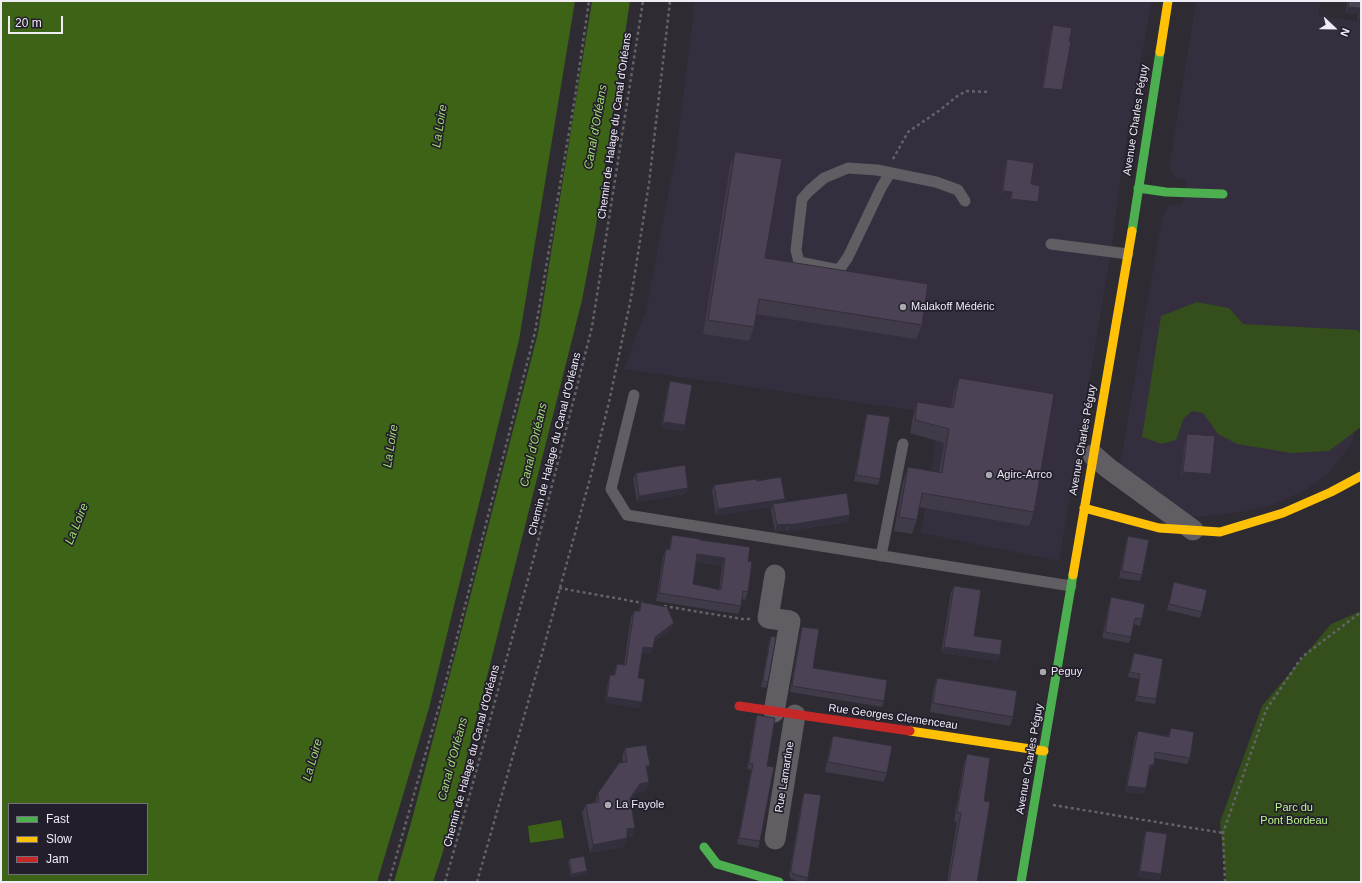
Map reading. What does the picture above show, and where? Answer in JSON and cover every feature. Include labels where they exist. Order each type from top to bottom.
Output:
[{"type":"main road","name":"Avenue Charles Péguy","points":[[1021,882],[1128,254],[1168,1]]},
{"type":"main road","points":[[1138,188],[1166,192],[1223,194]]},
{"type":"main road","points":[[1084,508],[1159,528],[1220,532],[1252,523],[1297,507],[1331,492],[1361,476]]},
{"type":"main road","name":"Rue Georges Clemenceau","points":[[739,706],[1044,751]]},
{"type":"main road","points":[[704,847],[717,864],[779,882]]},
{"type":"street","points":[[1093,455],[1108,468],[1193,530]]},
{"type":"street","points":[[774,712],[790,621],[768,618],[775,575]]},
{"type":"street","name":"Rue Lamartine","points":[[775,839],[795,715]]},
{"type":"lane","points":[[888,172],[848,257],[839,270],[799,262],[796,250],[802,199],[809,190],[824,178],[848,168],[888,172],[936,182],[958,190],[965,201]]},
{"type":"lane","points":[[1051,244],[1128,254]]},
{"type":"lane","points":[[634,396],[611,489],[627,515],[1071,586]]},
{"type":"lane","points":[[881,556],[903,444]]},
{"type":"path","points":[[389,882],[442,696],[535,332],[575,97],[589,1]]},
{"type":"path","name":"Chemin de Halage du Canal d'Orléans","points":[[445,882],[535,554],[592,326],[642,1]]},
{"type":"path","points":[[477,882],[541,657],[591,475],[609,402],[630,298],[649,183],[670,1]]},
{"type":"path","points":[[888,172],[908,132],[966,91],[987,92]]},
{"type":"path","points":[[559,588],[645,603]]},
{"type":"path","points":[[660,606],[742,619],[768,618]]},
{"type":"path","points":[[1226,882],[1223,833],[1266,710],[1302,657],[1361,612]]},
{"type":"path","points":[[1052,805],[1223,833]]},
{"type":"shaded area","points":[[695,1],[1152,1],[1124,153],[1111,252],[1059,561],[921,533],[940,414],[624,369],[646,310],[675,159]]},
{"type":"shaded area","points":[[1196,1],[1320,1],[1319,16],[1361,22],[1361,395],[1352,443],[1329,473],[1304,491],[1274,504],[1249,511],[1200,517],[1188,516],[1120,465],[1162,218],[1169,206],[1182,204],[1187,180],[1175,177],[1169,168]]},
{"type":"green space","points":[[1197,302],[1229,308],[1243,324],[1357,330],[1361,333],[1361,427],[1329,451],[1291,453],[1237,444],[1218,434],[1203,413],[1192,411],[1184,418],[1176,440],[1162,444],[1142,437],[1161,316]]},
{"type":"green space","name":"Parc du Pont Bordeau","points":[[1361,611],[1361,882],[1226,882],[1220,822],[1262,706],[1331,624]]},
{"type":"water","name":"La Loire","points":[[1,1],[575,1],[519,340],[429,708],[377,882],[1,882]]},
{"type":"water","name":"Canal d'Orléans","points":[[592,1],[630,1],[595,232],[582,300],[442,855],[433,882],[394,882],[459,640],[538,333]]},
{"type":"water","points":[[561,820],[564,838],[530,843],[528,826]]},
{"type":"building","points":[[1349,1],[1361,1],[1361,17],[1359,17],[1360,8],[1348,7]]},
{"type":"building","points":[[1053,25],[1072,28],[1062,90],[1043,88]]},
{"type":"building","points":[[735,152],[782,159],[765,258],[928,284],[922,325],[759,299],[754,327],[708,320]]},
{"type":"building","points":[[1007,159],[1034,163],[1031,184],[1040,186],[1038,202],[1011,199],[1012,192],[1003,191]]},
{"type":"building","points":[[959,378],[1054,394],[1034,512],[922,493],[917,520],[899,517],[908,467],[942,473],[949,429],[915,420],[917,402],[953,408]]},
{"type":"building","points":[[670,381],[692,385],[685,425],[663,422]]},
{"type":"building","points":[[867,414],[890,417],[880,479],[856,475]]},
{"type":"building","points":[[1187,434],[1215,436],[1211,474],[1183,472]]},
{"type":"building","points":[[685,465],[688,488],[639,496],[636,473]]},
{"type":"building","points":[[781,477],[785,499],[718,509],[714,485]]},
{"type":"building","points":[[847,493],[850,515],[789,525],[777,525],[773,504]]},
{"type":"building","points":[[672,535],[750,547],[748,561],[752,562],[748,592],[743,591],[741,606],[659,593],[666,549],[670,550]],"holes":[[[697,554],[725,558],[721,590],[693,584]]]},
{"type":"building","points":[[1128,536],[1149,540],[1142,575],[1122,571]]},
{"type":"building","points":[[1174,582],[1207,590],[1202,612],[1169,604]]},
{"type":"building","points":[[954,586],[981,590],[974,636],[1002,640],[1000,655],[944,647]]},
{"type":"building","points":[[1111,597],[1145,604],[1142,619],[1135,618],[1131,637],[1105,632]]},
{"type":"building","points":[[641,602],[667,607],[674,623],[655,637],[653,648],[643,647],[638,678],[645,679],[642,702],[607,697],[610,675],[615,675],[617,664],[626,665],[634,611],[640,611]]},
{"type":"building","points":[[802,627],[819,629],[813,668],[887,680],[884,701],[792,686]]},
{"type":"building","points":[[771,636],[776,637],[768,682],[763,681]]},
{"type":"building","points":[[1134,653],[1163,659],[1156,699],[1137,696],[1140,674],[1130,672]]},
{"type":"building","points":[[937,678],[1017,691],[1013,717],[933,703]]},
{"type":"building","points":[[757,715],[775,718],[767,766],[774,767],[760,841],[739,838],[753,764],[749,763]]},
{"type":"building","points":[[1171,728],[1194,732],[1190,758],[1155,752],[1154,765],[1150,765],[1146,788],[1127,786],[1138,731],[1169,737]]},
{"type":"building","points":[[833,736],[892,746],[887,773],[828,762]]},
{"type":"building","name":"La Fayole","points":[[646,745],[650,765],[646,766],[649,782],[640,784],[630,798],[635,828],[627,829],[627,838],[593,845],[586,804],[599,802],[598,793],[619,763],[627,762],[625,748]]},
{"type":"building","points":[[967,754],[990,758],[984,801],[990,802],[977,882],[949,882],[961,813],[957,812]]},
{"type":"building","points":[[804,793],[821,795],[808,878],[793,874],[791,870]]},
{"type":"building","points":[[1146,831],[1167,834],[1161,874],[1140,871]]},
{"type":"building","points":[[584,856],[587,871],[572,874],[569,859]]},
{"type":"traffic: fast","points":[[1132,231],[1160,52]]},
{"type":"traffic: fast","points":[[1138,188],[1166,192],[1223,194]]},
{"type":"traffic: fast","points":[[1021,882],[1073,575]]},
{"type":"traffic: fast","points":[[704,847],[717,864],[779,882]]},
{"type":"traffic: slow","points":[[1160,52],[1168,1]]},
{"type":"traffic: slow","points":[[1073,575],[1132,231]]},
{"type":"traffic: slow","points":[[1084,508],[1159,528],[1220,532],[1283,513],[1331,492],[1361,476]]},
{"type":"traffic: slow","points":[[910,731],[1044,751]]},
{"type":"traffic: jam","points":[[739,706],[910,731]]},
{"type":"place","name":"Malakoff Médéric","points":[[903,307]]},
{"type":"place","name":"Agirc-Arrco","points":[[989,475]]},
{"type":"place","name":"Peguy","points":[[1043,672]]},
{"type":"place","name":"La Fayole","points":[[608,805]]}]
